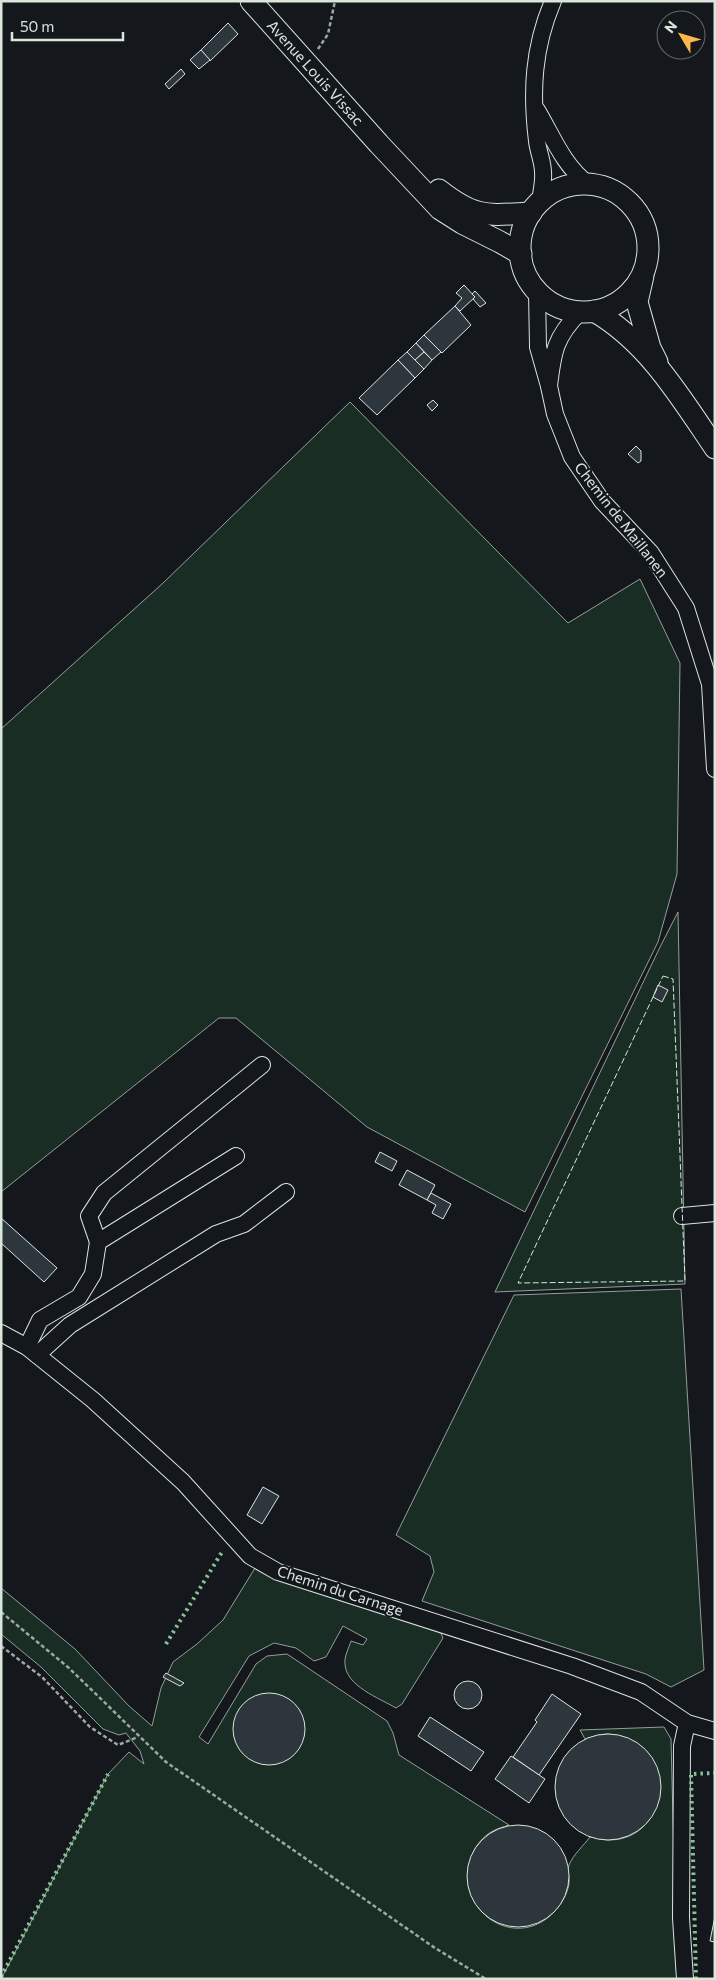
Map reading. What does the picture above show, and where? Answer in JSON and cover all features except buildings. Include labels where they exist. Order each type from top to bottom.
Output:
[{"type":"main road","name":"Avenue Louis Vissac","points":[[251,1],[306,64],[440,209],[462,223],[521,254]]},
{"type":"main road","name":"Avenue Louis Vissac","points":[[379,144],[453,201],[470,210],[491,216],[536,208]]},
{"type":"main road","points":[[660,369],[616,324],[587,312],[564,309],[550,302],[538,292],[526,274],[521,254],[522,232],[536,208],[562,188],[588,184],[604,188],[620,195],[632,206],[642,220],[647,236],[648,252],[637,302],[650,348],[660,369],[715,448]]},
{"type":"main road","points":[[587,312],[611,306],[626,297],[637,284],[645,268]]},
{"type":"street","points":[[536,208],[543,172],[537,141],[533,85],[535,59],[553,1]]},
{"type":"street","points":[[536,109],[556,147],[572,170],[588,184]]},
{"type":"street","name":"Chemin de Maillanen","points":[[538,292],[538,347],[555,414],[572,457],[602,501],[651,553],[686,608],[710,684],[715,769]]},
{"type":"street","points":[[549,386],[553,354],[562,330],[587,312]]},
{"type":"street","points":[[32,1351],[40,1320],[79,1297],[94,1274],[98,1242],[89,1216],[104,1193],[262,1065]]},
{"type":"street","points":[[98,1242],[236,1156]]},
{"type":"street","points":[[32,1351],[70,1325],[216,1234],[244,1224],[286,1192]]},
{"type":"street","points":[[682,1216],[715,1213]]},
{"type":"street","name":"Chemin du Carnage","points":[[1,1333],[32,1351],[93,1400],[176,1476],[250,1556],[278,1572],[572,1666],[641,1692],[687,1723],[715,1731]]},
{"type":"street","points":[[685,1979],[681,1918],[682,1746],[687,1723]]},
{"type":"path","points":[[306,64],[328,34],[335,1]]},
{"type":"path","points":[[1,1612],[69,1668],[166,1762],[435,1948],[486,1979]]},
{"type":"path","points":[[1,1646],[42,1677],[90,1727],[118,1745],[138,1736]]},
{"type":"green space","points":[[350,402],[568,623],[640,579],[680,663],[677,874],[658,942],[525,1212],[367,1127],[236,1018],[219,1018],[1,1192],[1,729],[162,584]]},
{"type":"green space","points":[[678,912],[685,1284],[495,1292],[660,947]]},
{"type":"green space","points":[[681,1289],[704,1670],[671,1687],[646,1674],[422,1601],[434,1572],[430,1556],[396,1535],[514,1295]]},
{"type":"green space","points":[[255,1568],[440,1631],[443,1638],[402,1704],[396,1708],[364,1690],[351,1679],[347,1672],[345,1661],[351,1641],[363,1645],[367,1639],[343,1626],[326,1657],[314,1661],[296,1648],[274,1643],[249,1656],[199,1737],[208,1744],[256,1664],[267,1656],[287,1654],[387,1721],[393,1733],[399,1755],[509,1825],[485,1836],[475,1848],[468,1873],[470,1891],[477,1906],[488,1917],[502,1925],[518,1928],[534,1925],[550,1916],[559,1906],[568,1888],[568,1867],[571,1861],[590,1837],[609,1840],[630,1836],[646,1824],[656,1808],[659,1789],[657,1769],[647,1752],[631,1740],[607,1734],[585,1739],[580,1730],[664,1727],[671,1739],[677,1979],[1,1979],[108,1774],[129,1752],[144,1764],[140,1751],[126,1733],[119,1735],[103,1729],[41,1667],[1,1634],[1,1588],[75,1649],[129,1706],[152,1726],[161,1688],[173,1662],[197,1644],[223,1620]]},
{"type":"hedge","points":[[166,1644],[222,1552]]},
{"type":"hedge","points":[[696,1979],[691,1774],[715,1773]]},
{"type":"hedge","points":[[1,1977],[108,1774]]},
{"type":"fence","points":[[663,976],[673,979],[685,1281],[518,1283],[663,976]]}]
